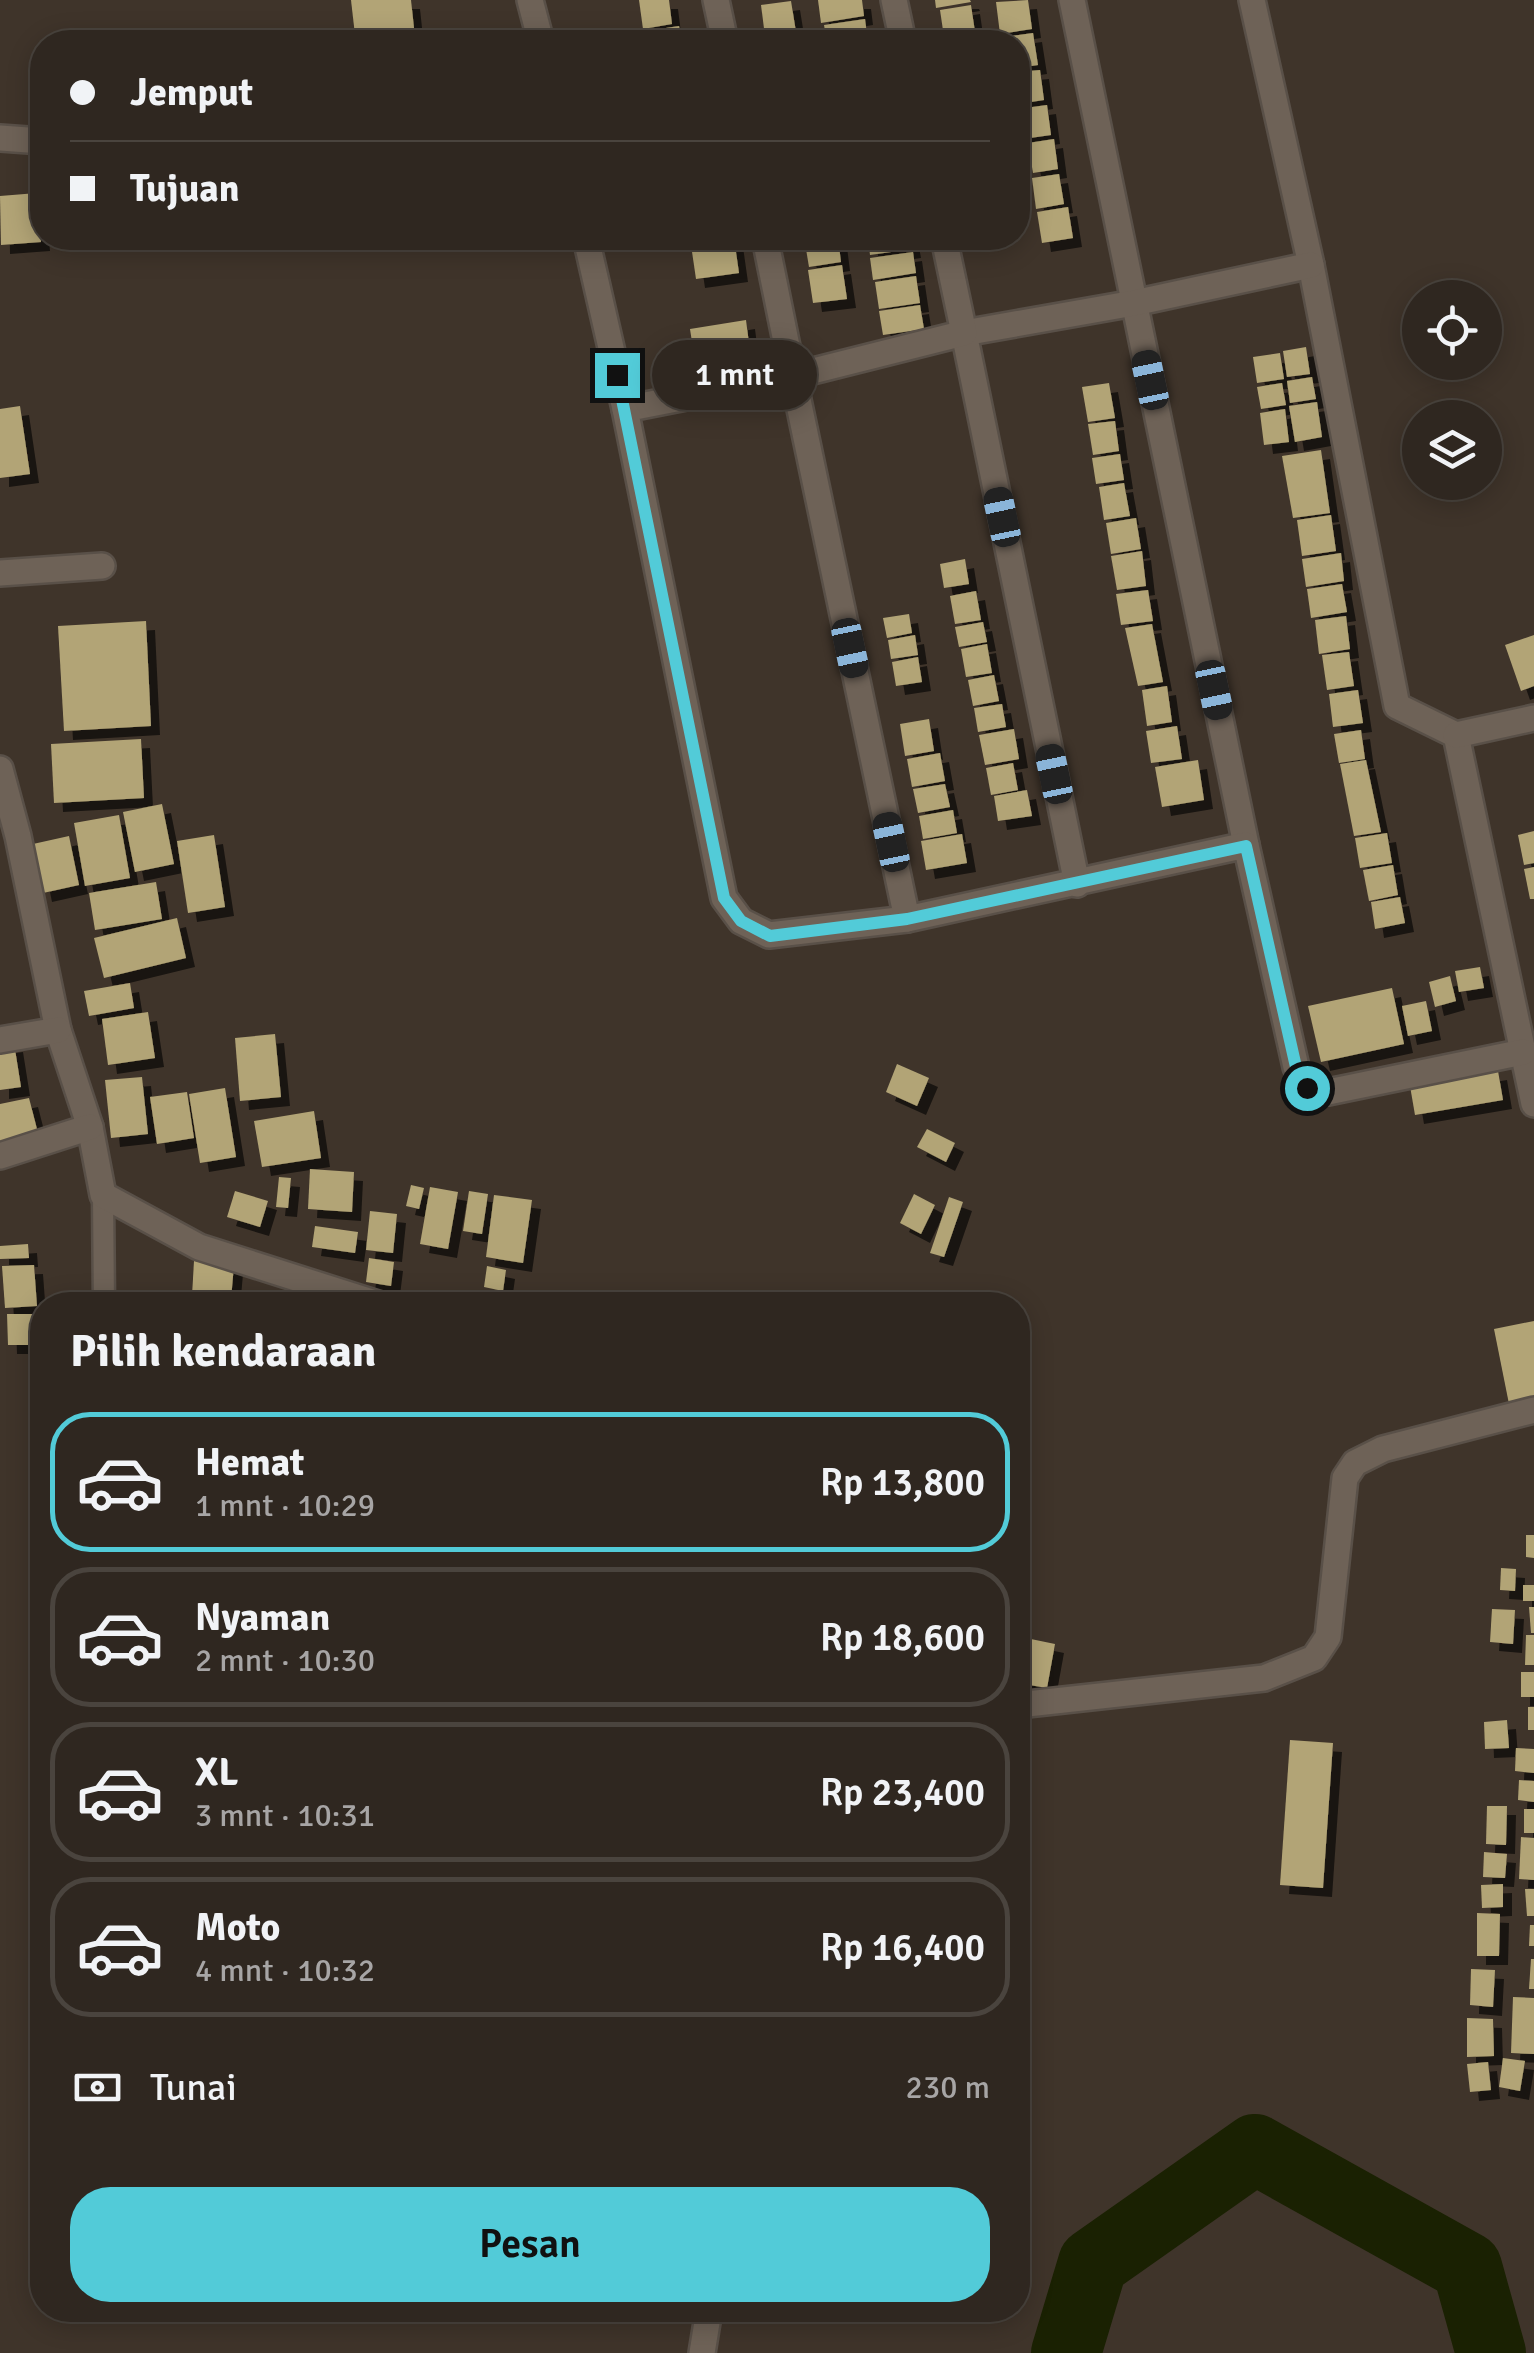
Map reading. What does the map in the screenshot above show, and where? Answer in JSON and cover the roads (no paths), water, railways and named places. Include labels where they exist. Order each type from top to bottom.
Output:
[{"type":"street","points":[[530,0],[538,30]]},
{"type":"street","points":[[716,0],[722,30]]},
{"type":"street","points":[[894,0],[900,30]]},
{"type":"street","points":[[1072,0],[1246,846],[1296,1067],[1307,1088],[1328,1092],[1524,1052]]},
{"type":"street","points":[[1252,0],[1310,265],[1397,706],[1456,735],[1534,718]]},
{"type":"street","points":[[0,138],[30,140]]},
{"type":"street","points":[[589,250],[625,409],[724,898],[741,921],[770,936],[907,919],[1246,846]]},
{"type":"street","points":[[767,250],[907,919]]},
{"type":"street","points":[[946,250],[1077,884]]},
{"type":"street","points":[[625,409],[793,376],[964,334],[1310,265]]},
{"type":"street","points":[[0,573],[102,566]]},
{"type":"street","points":[[1456,735],[1534,1104]]},
{"type":"street","points":[[0,770],[18,836],[58,1030],[90,1127],[103,1196],[199,1248],[340,1292]]},
{"type":"street","points":[[0,1040],[58,1030]]},
{"type":"street","points":[[0,1156],[90,1127]]},
{"type":"street","points":[[1030,1705],[1264,1678],[1314,1658],[1328,1637],[1345,1478],[1356,1463],[1384,1449],[1534,1410]]},
{"type":"street","points":[[702,2353],[708,2322]]},
{"type":"lane","points":[[103,1196],[104,1292]]},
{"type":"waterway","points":[[1066,2353],[1093,2263],[1255,2149],[1467,2267],[1491,2353]]}]
